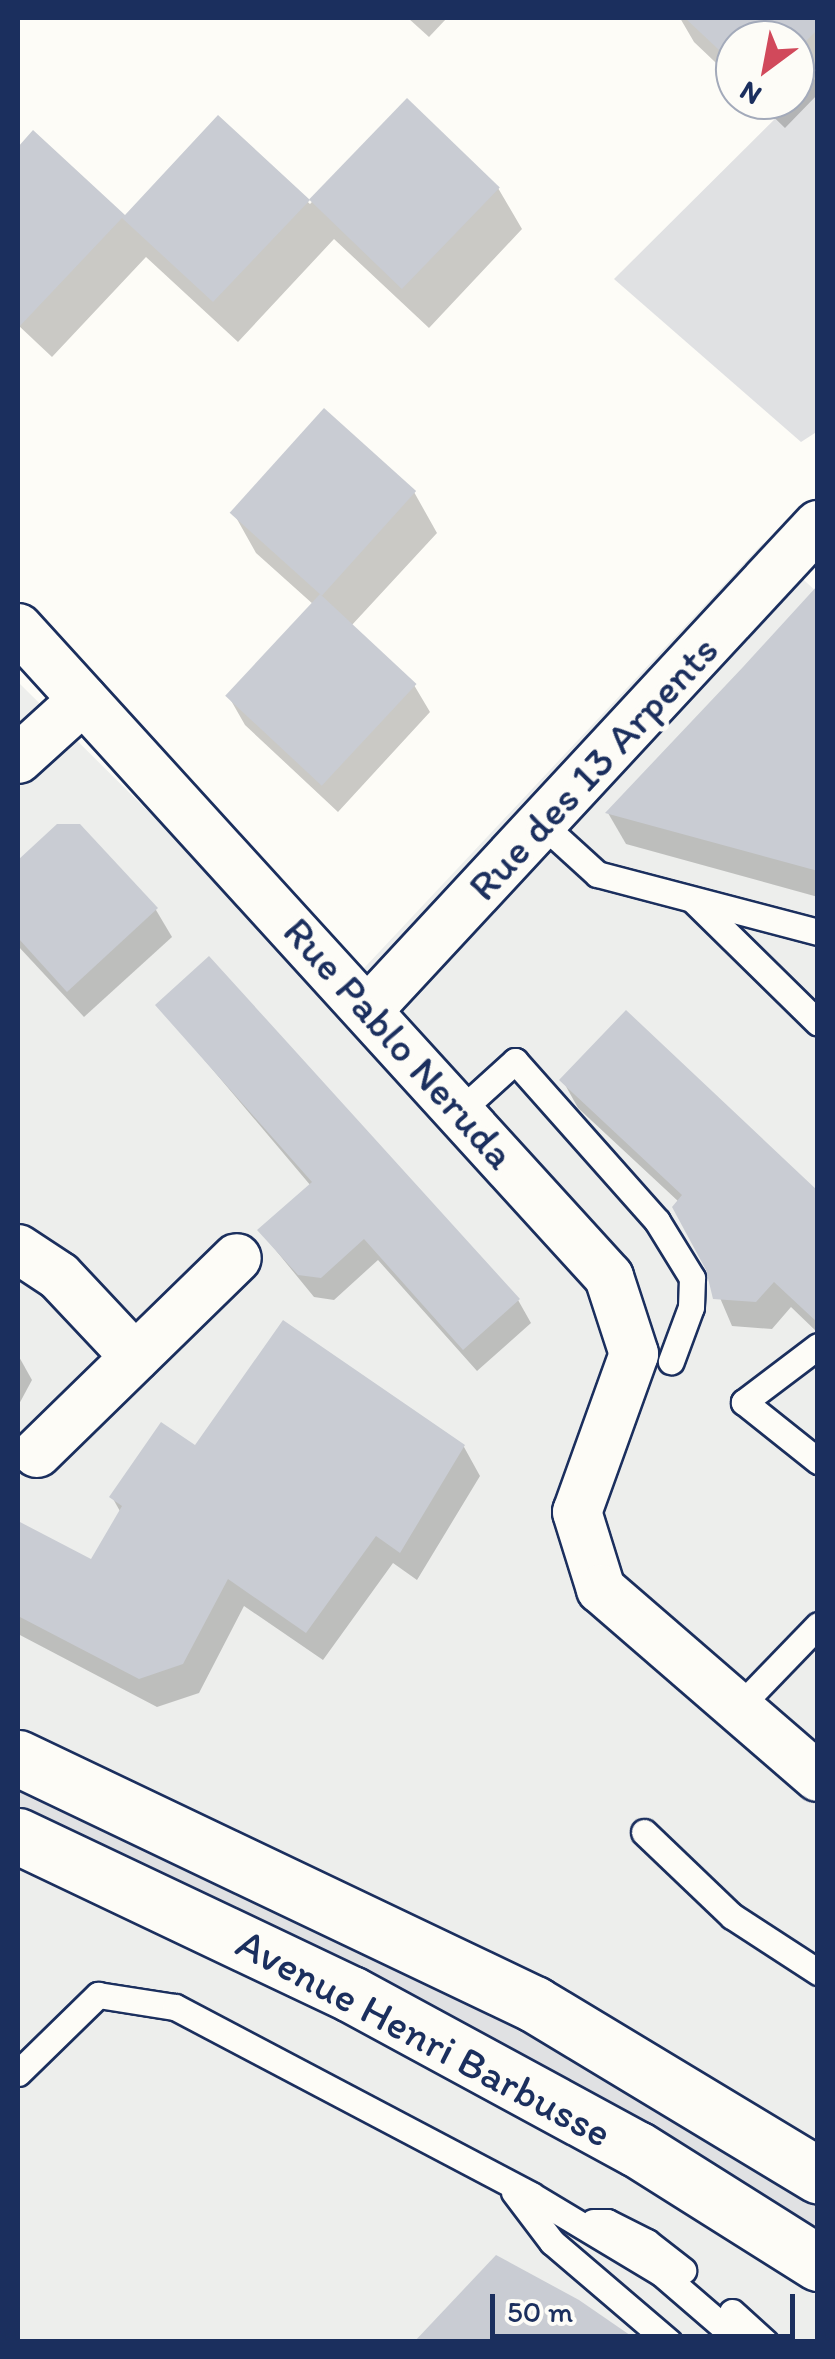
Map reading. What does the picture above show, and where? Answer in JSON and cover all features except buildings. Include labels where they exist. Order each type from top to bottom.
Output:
[{"type":"main road","name":"Avenue Henri Barbusse","points":[[18,1758],[534,2004],[818,2175]]},
{"type":"main road","name":"Avenue Henri Barbusse","points":[[18,1836],[368,2003],[637,2149],[818,2263]]},
{"type":"street","name":"Rue des 13 Arpents","points":[[368,1010],[818,525]]},
{"type":"street","name":"Rue Pablo Neruda","points":[[18,628],[461,1110],[609,1277],[634,1354],[576,1512],[601,1589],[736,1710]]},
{"type":"street","points":[[18,759],[83,700]]},
{"type":"street","points":[[18,1249],[59,1276],[135,1357]]},
{"type":"street","points":[[37,1453],[237,1258]]},
{"type":"street","points":[[736,1710],[818,1777]]},
{"type":"lane","points":[[541,823],[596,874],[818,932]]},
{"type":"lane","points":[[693,900],[722,936],[818,1023]]},
{"type":"lane","points":[[461,1110],[515,1061],[657,1220],[692,1278],[692,1307],[672,1361]]},
{"type":"lane","points":[[818,1346],[744,1402],[818,1461]]},
{"type":"lane","points":[[736,1710],[818,1625]]},
{"type":"lane","points":[[644,1832],[732,1916],[818,1972]]},
{"type":"lane","points":[[18,2074],[98,1995],[175,2007],[363,2101],[578,2223],[660,2273],[741,2342]]},
{"type":"lane","points":[[514,2192],[552,2242],[669,2342]]},
{"type":"lane","points":[[578,2223],[607,2222],[647,2242],[765,2342]]},
{"type":"shaded area","points":[[815,79],[818,431],[801,442],[614,279],[774,120],[815,120]]},
{"type":"shaded area","points":[[763,543],[817,592],[817,2341],[18,2341],[18,682],[336,998]]},
{"type":"shaded area","points":[[18,1782],[105,1819],[623,2078],[817,2196],[817,2234],[18,1816]]}]
